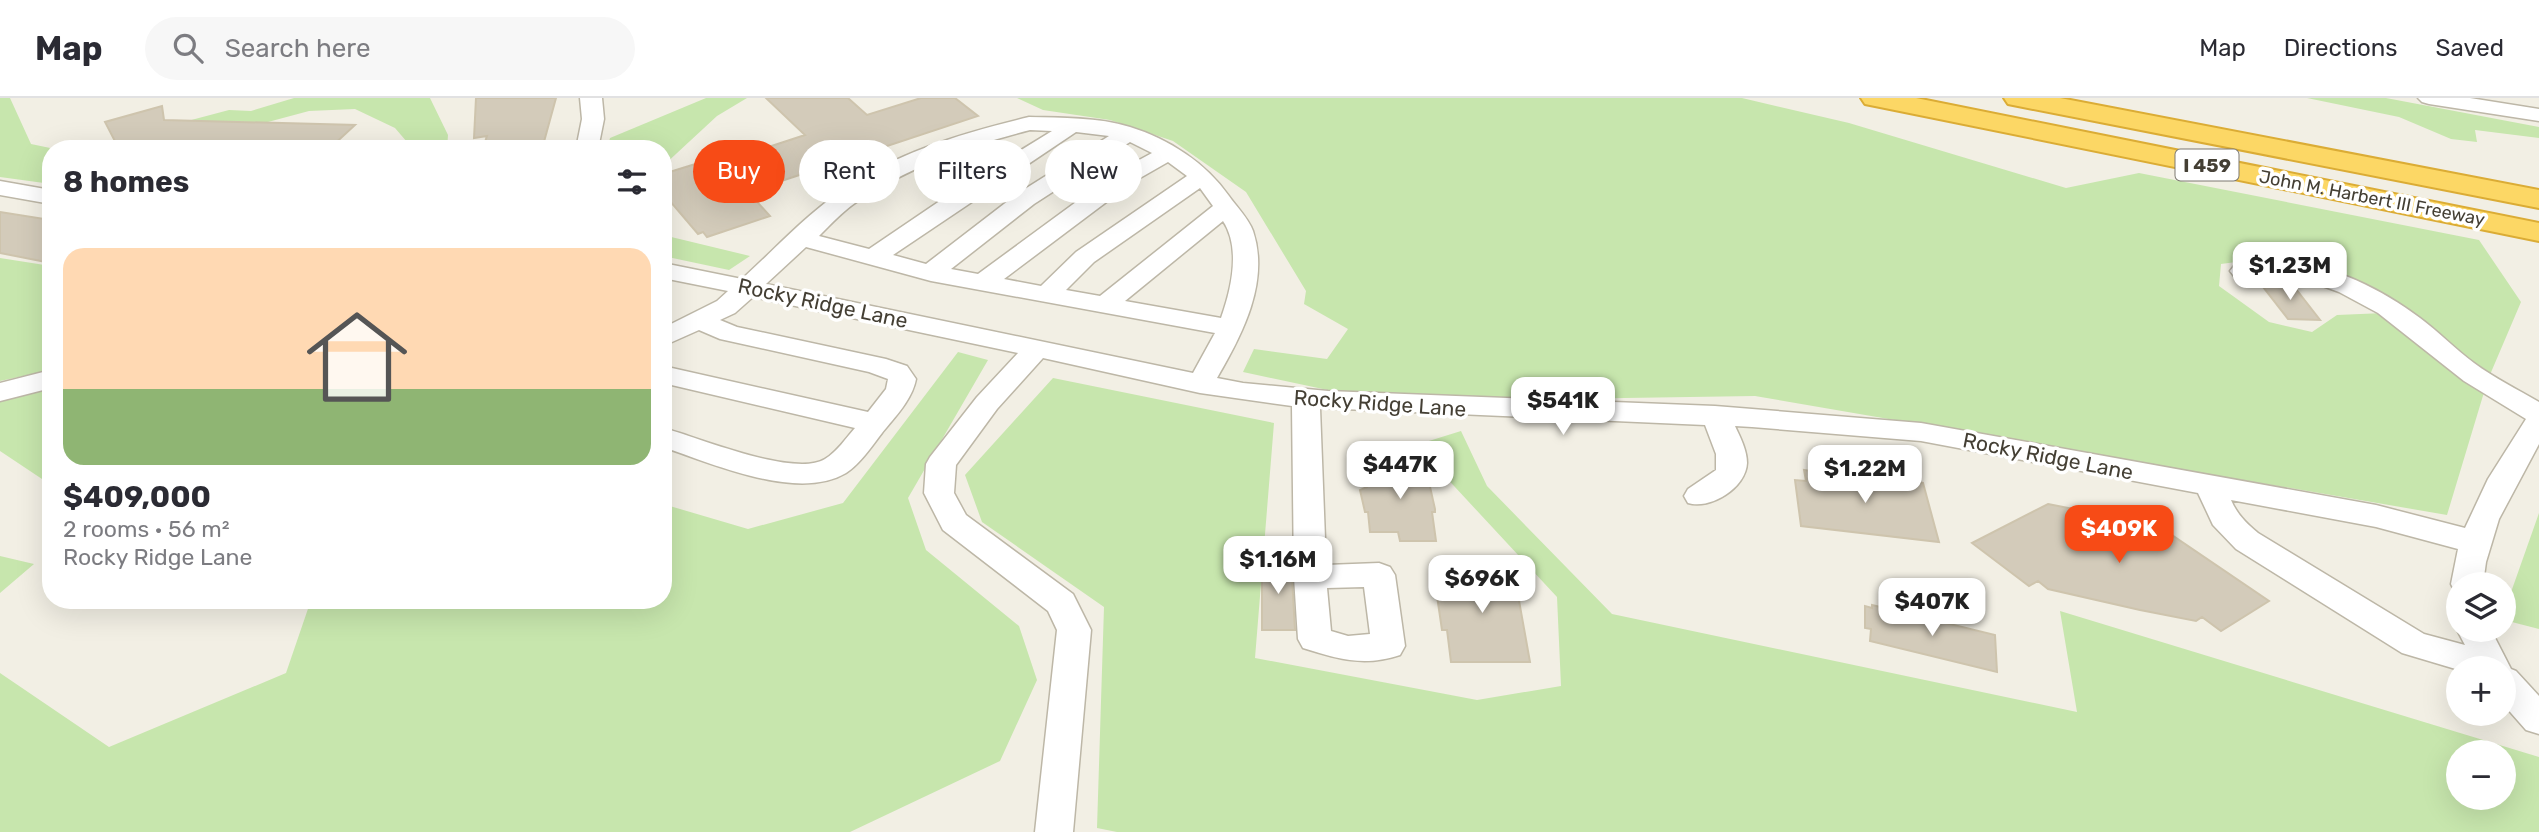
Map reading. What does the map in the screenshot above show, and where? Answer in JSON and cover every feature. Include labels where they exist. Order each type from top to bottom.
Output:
[{"type":"highway","name":"John M. Harbert III Freeway","points":[[1875,98],[2539,232]]},
{"type":"highway","name":"John M. Harbert III Freeway","points":[[2018,98],[2539,199]]},
{"type":"street","points":[[589,140],[593,119],[591,98]]},
{"type":"street","points":[[2429,98],[2539,115]]},
{"type":"street","points":[[672,334],[726,307],[845,199],[898,168],[963,141],[1029,123],[1070,126],[1128,134],[1168,153],[1201,177],[1241,230],[1245,270],[1240,301],[1225,342],[1200,384]]},
{"type":"street","points":[[873,258],[964,195],[1061,135],[1070,126]]},
{"type":"street","points":[[930,273],[1096,152],[1128,134]]},
{"type":"street","points":[[984,282],[1125,177],[1168,153]]},
{"type":"street","points":[[1047,294],[1085,257],[1201,177]]},
{"type":"street","points":[[0,188],[42,195]]},
{"type":"street","points":[[1105,306],[1138,275],[1226,207]]},
{"type":"street","points":[[799,239],[930,273],[1230,328]]},
{"type":"street","points":[[2243,271],[2256,267],[2288,269],[2325,278],[2355,290],[2403,318],[2467,370],[2539,414]]},
{"type":"street","name":"Rocky Ridge Lane","points":[[672,272],[1200,384],[1306,399],[1544,412],[1715,415],[1848,423],[1921,432],[2376,516],[2475,542]]},
{"type":"street","points":[[672,440],[754,464],[795,473],[817,472],[836,466],[900,390],[902,379],[897,372],[821,351],[729,333],[699,321]]},
{"type":"street","points":[[1037,349],[987,403],[941,464],[939,493],[954,522],[1061,603],[1074,631],[1054,832]]},
{"type":"street","points":[[672,376],[874,423]]},
{"type":"street","points":[[0,392],[42,381]]},
{"type":"street","points":[[1306,399],[1310,577]]},
{"type":"street","points":[[1699,496],[1726,479],[1732,467],[1730,451],[1715,415]]},
{"type":"street","points":[[2469,572],[2475,542],[2484,518],[2539,422]]},
{"type":"street","points":[[2211,486],[2221,514],[2230,527],[2247,541],[2414,644],[2450,656]]},
{"type":"street","points":[[2516,694],[2539,720]]},
{"type":"green space","points":[[0,98],[10,98],[31,144],[42,146],[42,183],[0,177]]},
{"type":"green space","points":[[294,98],[430,98],[448,135],[448,140],[405,140],[395,128],[355,109],[309,111],[201,140],[116,140],[229,110],[251,111]]},
{"type":"green space","points":[[706,98],[747,98],[717,116],[672,158],[672,140],[610,138]]},
{"type":"green space","points":[[1017,98],[1742,98],[1849,123],[2066,188],[2139,173],[2479,240],[2521,302],[2489,377],[2340,274],[2259,259],[2221,264],[2219,286],[2269,322],[2312,332],[2337,315],[2384,313],[2485,389],[2447,515],[1755,396],[1559,399],[1337,392],[1243,372],[1254,349],[1327,359],[1348,329],[1304,304],[1306,291],[1246,192],[1173,141],[1110,120],[1043,110]]},
{"type":"green space","points":[[2307,98],[2386,98],[2539,127],[2539,138],[2475,130],[2477,142],[2451,139],[2399,117]]},
{"type":"green space","points":[[672,237],[750,256],[729,270],[672,258]]},
{"type":"green space","points":[[0,258],[42,265],[42,372],[0,381]]},
{"type":"green space","points":[[958,352],[988,360],[908,498],[926,550],[1019,626],[1037,680],[1000,761],[850,832],[0,832],[0,673],[109,747],[286,673],[308,609],[672,609],[672,507],[748,529],[843,503]]},
{"type":"green space","points":[[1053,378],[1274,423],[1255,658],[1477,700],[1561,686],[1557,597],[1416,445],[1461,431],[1487,486],[1612,614],[2077,712],[2060,611],[2483,740],[2446,740],[2446,810],[2516,810],[2516,750],[2539,757],[2539,832],[1117,832],[1097,828],[1104,607],[982,522],[965,475]]},
{"type":"green space","points":[[42,388],[42,479],[0,451],[0,400]]},
{"type":"green space","points":[[2539,513],[2539,629],[2516,623],[2516,578]]},
{"type":"green space","points":[[0,556],[34,564],[0,593]]},
{"type":"building","points":[[476,98],[556,98],[544,140],[486,140],[487,136],[474,138]]},
{"type":"building","points":[[766,98],[848,98],[867,115],[921,98],[955,98],[978,116],[900,142],[799,140],[799,175],[785,180],[785,142],[805,135]]},
{"type":"building","points":[[162,106],[164,120],[355,125],[339,140],[114,140],[105,122]]},
{"type":"building","points":[[693,165],[693,203],[758,203],[770,216],[707,237],[703,232],[698,234],[672,204],[672,171]]},
{"type":"building","points":[[0,212],[42,219],[42,261],[0,253]]},
{"type":"building","points":[[2260,283],[2292,284],[2320,320],[2288,319]]},
{"type":"building","points":[[1391,460],[1424,460],[1435,509],[1435,512],[1432,512],[1436,541],[1400,541],[1398,532],[1370,532],[1368,512],[1365,512],[1360,490],[1367,487],[1365,469],[1392,468]]},
{"type":"building","points":[[1804,470],[1825,473],[1824,470],[1923,483],[1939,542],[1801,526],[1795,480],[1806,481]]},
{"type":"building","points":[[2048,504],[2119,518],[2120,521],[2148,526],[2154,523],[2269,601],[2221,631],[2202,617],[2196,621],[2140,610],[2048,589],[2038,581],[2029,586],[1972,543]]},
{"type":"building","points":[[1291,560],[1295,630],[1262,630],[1262,561]]},
{"type":"building","points":[[1439,567],[1513,567],[1530,662],[1451,662],[1447,630],[1442,630],[1437,596],[1443,596]]},
{"type":"building","points":[[1872,605],[1995,635],[1997,672],[1870,641],[1871,629],[1865,628],[1865,606],[1872,608]]}]
